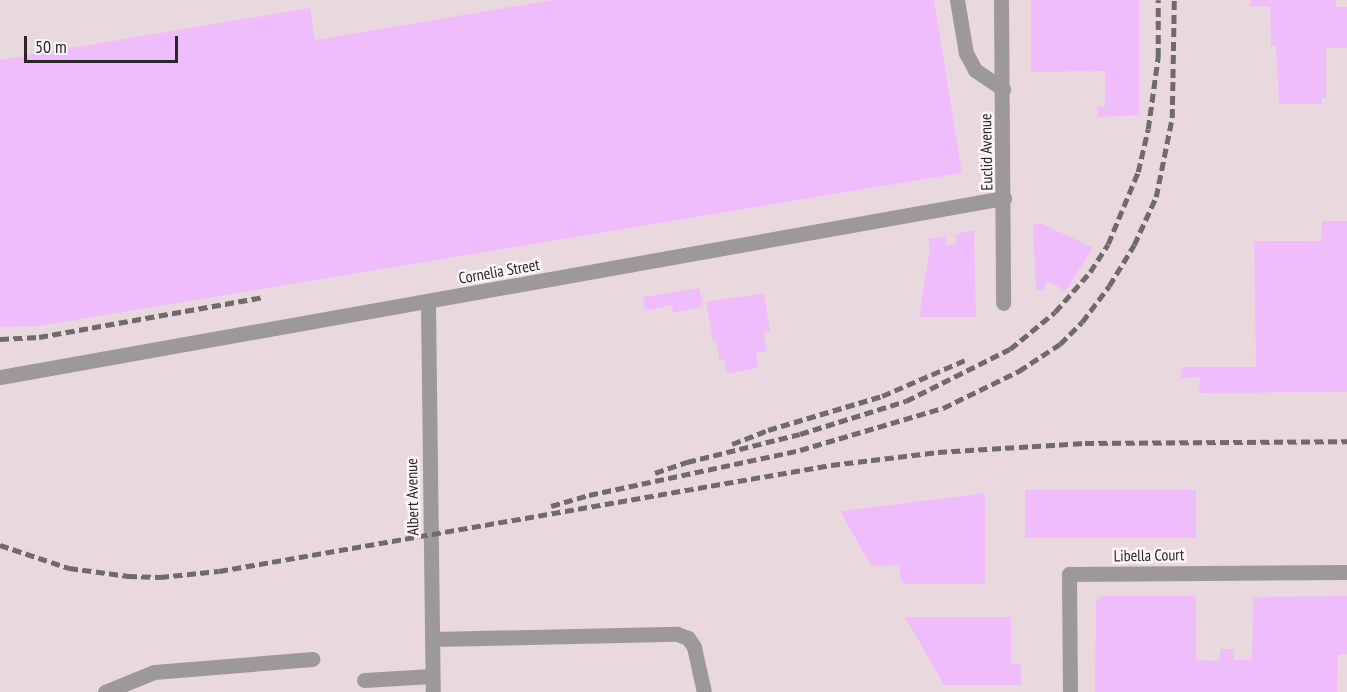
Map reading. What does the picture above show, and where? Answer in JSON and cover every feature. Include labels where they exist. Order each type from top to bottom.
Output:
[{"type":"street","points":[[957,0],[966,53],[975,70],[1003,89]]},
{"type":"street","name":"Euclid Avenue","points":[[1001,0],[1003,303]]},
{"type":"street","name":"Cornelia Street","points":[[0,377],[428,303],[1004,198]]},
{"type":"street","name":"Albert Avenue","points":[[428,303],[433,692]]},
{"type":"street","name":"Libella Court","points":[[1070,692],[1069,574],[1347,572]]},
{"type":"street","points":[[432,639],[677,634],[688,638],[694,647],[704,692]]},
{"type":"street","points":[[105,692],[154,672],[312,659]]},
{"type":"street","points":[[364,680],[432,676]]},
{"type":"shaded area","points":[[0,0],[1347,0],[1347,692],[0,692]]},
{"type":"building","points":[[552,0],[934,0],[962,173],[38,326],[0,327],[0,60],[310,8],[315,40]]},
{"type":"building","points":[[1031,0],[1139,0],[1139,115],[1098,117],[1097,107],[1105,107],[1105,71],[1031,72]]},
{"type":"building","points":[[1251,0],[1336,0],[1336,7],[1347,7],[1347,48],[1326,48],[1326,98],[1322,98],[1322,104],[1279,104],[1276,46],[1271,46],[1270,6],[1250,7]]},
{"type":"building","points":[[1322,221],[1347,221],[1347,392],[1199,393],[1200,377],[1181,378],[1182,367],[1256,367],[1254,241],[1321,241]]},
{"type":"building","points":[[1041,223],[1093,248],[1065,291],[1048,281],[1043,291],[1036,290],[1033,225]]},
{"type":"building","points":[[974,230],[976,317],[919,317],[930,248],[928,239],[945,236],[946,246],[957,243],[955,234]]},
{"type":"building","points":[[699,288],[703,303],[701,307],[673,313],[672,305],[645,311],[643,297]]},
{"type":"building","points":[[764,293],[770,331],[763,333],[767,351],[756,353],[758,368],[727,374],[724,359],[719,360],[716,340],[713,341],[706,302]]},
{"type":"building","points":[[1025,490],[1196,490],[1196,538],[1025,538]]},
{"type":"building","points":[[985,493],[985,584],[905,584],[900,579],[900,565],[871,566],[840,511]]},
{"type":"building","points":[[1101,596],[1196,596],[1196,660],[1220,661],[1220,649],[1234,649],[1234,660],[1252,660],[1253,597],[1347,596],[1347,654],[1338,655],[1337,692],[1095,692],[1096,602]]},
{"type":"building","points":[[905,617],[1011,617],[1011,664],[1021,664],[1021,685],[944,685]]},
{"type":"railway","points":[[655,473],[687,462],[800,434],[906,401],[1010,349],[1055,312],[1090,272],[1108,244],[1138,172],[1148,129],[1158,57],[1158,0]]},
{"type":"railway","points":[[551,506],[589,495],[800,450],[943,408],[1019,371],[1060,344],[1082,322],[1109,286],[1134,245],[1156,197],[1172,118],[1174,0]]},
{"type":"railway","points":[[0,339],[39,337],[263,297]]},
{"type":"railway","points":[[732,444],[768,430],[882,396],[965,360]]},
{"type":"railway","points":[[0,545],[69,568],[128,576],[160,577],[219,571],[831,465],[938,452],[1085,443],[1347,441]]}]
